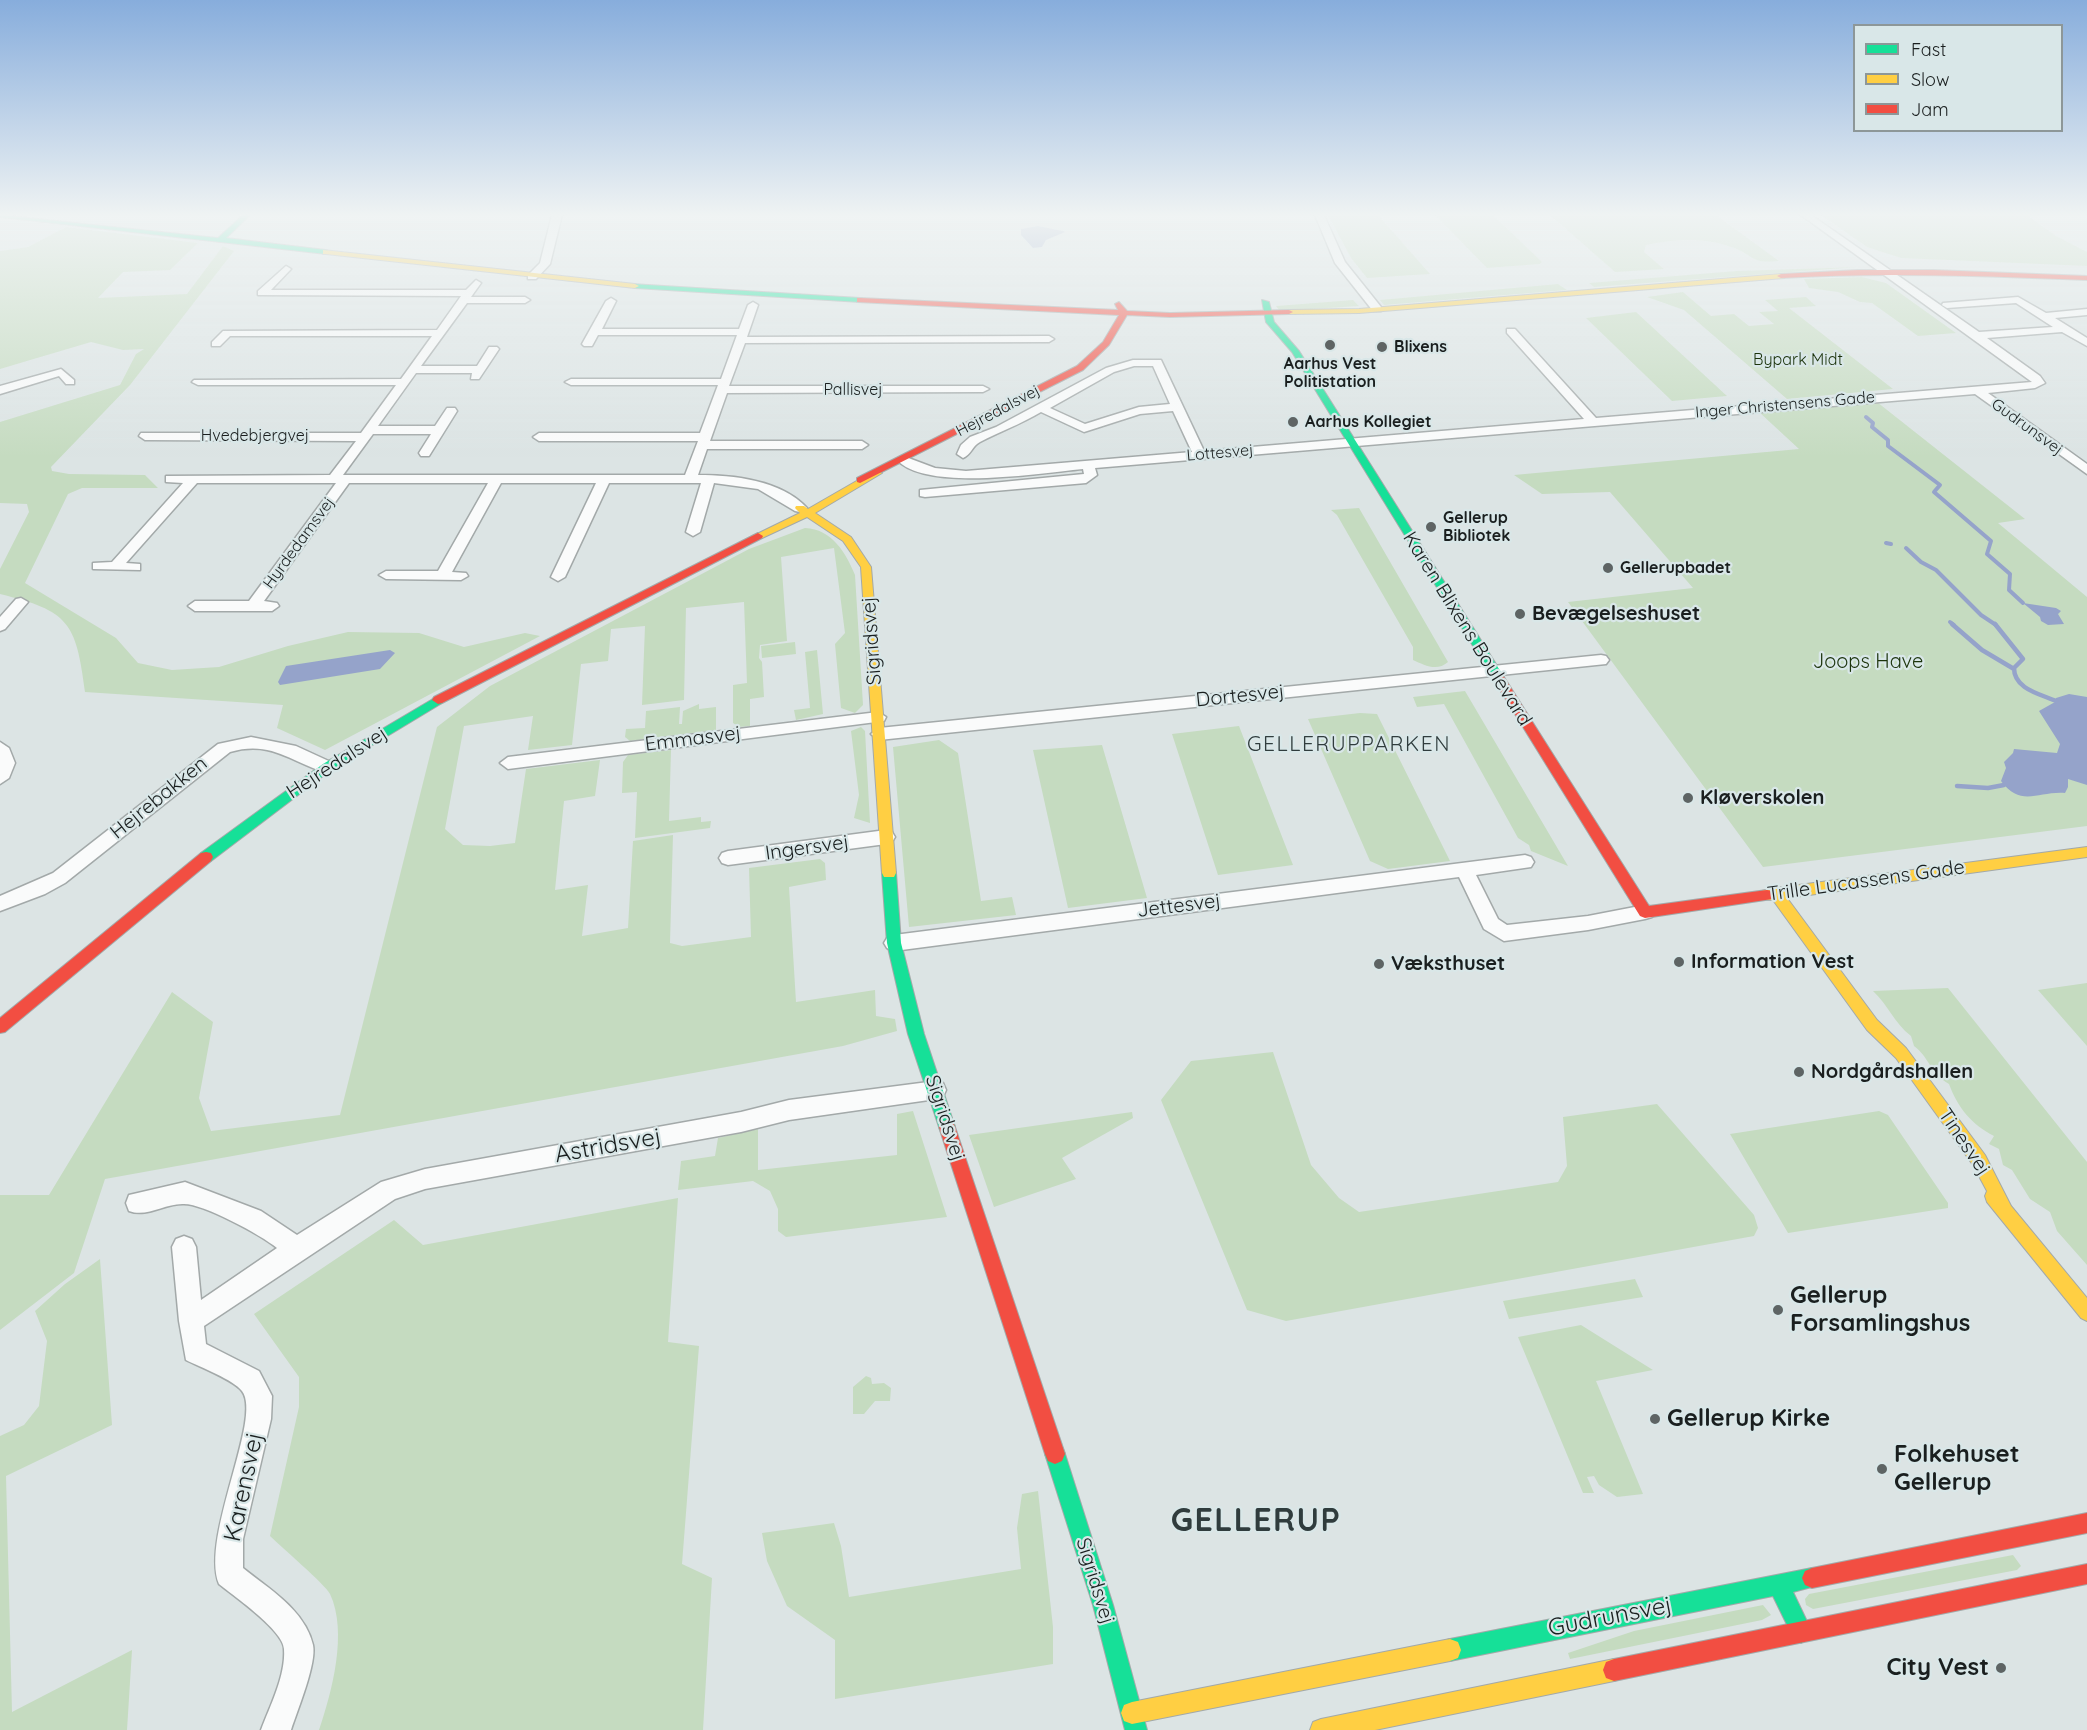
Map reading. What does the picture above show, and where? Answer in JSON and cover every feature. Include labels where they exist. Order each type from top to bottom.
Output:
[{"type":"street","points":[[340,479],[367,433],[467,296]]},
{"type":"street","points":[[490,296],[524,302]]},
{"type":"street","points":[[854,296],[1118,310],[1377,309],[1528,296]]},
{"type":"street","points":[[1270,310],[1382,296]]},
{"type":"street","name":"Gudrunsvej","points":[[1920,296],[2039,383],[1977,390]]},
{"type":"street","points":[[1365,297],[1377,309]]},
{"type":"street","points":[[1947,305],[2018,300],[2087,343]]},
{"type":"street","points":[[588,344],[612,302]]},
{"type":"street","points":[[690,479],[753,305]]},
{"type":"street","name":"Hejredalsvej","points":[[0,1027],[228,839],[327,766],[457,689],[1080,368],[1096,355],[1110,338],[1118,310]]},
{"type":"street","name":"Karen Blixens Boulevard","points":[[1270,310],[1645,912]]},
{"type":"street","points":[[2043,316],[2087,312]]},
{"type":"street","points":[[1976,336],[2064,329]]},
{"type":"street","points":[[1511,331],[1593,422]]},
{"type":"street","points":[[595,332],[1049,339]]},
{"type":"street","points":[[216,344],[227,333],[440,333]]},
{"type":"street","points":[[414,370],[477,373],[493,349]]},
{"type":"street","points":[[963,454],[965,447],[974,440],[1000,430],[1110,370],[1133,363],[1156,362],[1199,455]]},
{"type":"street","points":[[0,390],[61,372],[70,382]]},
{"type":"street","name":"Pallisvej","points":[[563,397],[573,378],[723,386],[983,389]]},
{"type":"street","points":[[198,382],[404,382]]},
{"type":"street","name":"Gudrunsvej","points":[[1977,390],[2087,470]]},
{"type":"street","name":"Inger Christensens Gade","points":[[1352,442],[1977,390]]},
{"type":"street","points":[[1041,408],[1084,428],[1139,411],[1177,407]]},
{"type":"street","points":[[425,453],[451,411]]},
{"type":"street","name":"Hvedebjergvej","points":[[145,436],[439,430]]},
{"type":"street","points":[[539,437],[862,445]]},
{"type":"street","name":"Lottesvej","points":[[903,460],[926,471],[942,475],[1352,442]]},
{"type":"street","points":[[925,492],[1086,479],[1091,475],[1088,465]]},
{"type":"street","points":[[442,576],[497,478]]},
{"type":"street","name":"Hyrdedamsvej","points":[[171,479],[710,479],[762,486],[804,510]]},
{"type":"street","points":[[115,567],[193,479]]},
{"type":"street","name":"Hyrdedamsvej","points":[[253,606],[340,479]]},
{"type":"street","points":[[558,577],[604,479]]},
{"type":"street","points":[[693,532],[710,479]]},
{"type":"street","name":"Sigridsvej","points":[[804,510],[847,539],[866,567],[894,943],[915,1028],[1075,1514],[1136,1730]]},
{"type":"street","points":[[98,566],[135,567]]},
{"type":"street","points":[[386,575],[461,576]]},
{"type":"street","points":[[0,626],[21,602]]},
{"type":"street","name":"Hyrdedamsvej","points":[[195,606],[272,606]]},
{"type":"street","name":"Dortesvej","points":[[879,734],[1601,660]]},
{"type":"street","name":"Emmasvej","points":[[508,763],[878,717]]},
{"type":"street","name":"Hejrebakken","points":[[0,904],[39,889],[59,878],[224,748],[250,742],[278,745],[327,766]]},
{"type":"street","points":[[0,748],[7,756],[8,764],[0,778]]},
{"type":"street","name":"Ingersvej","points":[[728,858],[886,837]]},
{"type":"street","name":"Trille Lucassens Gade","points":[[1645,912],[2087,852]]},
{"type":"street","name":"Jettesvej","points":[[894,943],[1525,862]]},
{"type":"street","points":[[1464,870],[1491,924],[1504,933],[1605,920],[1645,912]]},
{"type":"street","name":"Tinesvej","points":[[1776,893],[1872,1025],[1901,1053],[1979,1160],[2004,1208],[2087,1310]]},
{"type":"street","name":"Astridsvej","points":[[191,1322],[296,1249],[389,1190],[425,1179],[741,1122],[789,1110],[936,1090]]},
{"type":"street","points":[[137,1203],[185,1193],[253,1219],[270,1228],[296,1249]]},
{"type":"street","name":"Karensvej","points":[[184,1247],[195,1351],[250,1380],[259,1396],[258,1419],[230,1539],[229,1574],[288,1624],[299,1647],[293,1680],[276,1730]]},
{"type":"street","name":"Gudrunsvej","points":[[1132,1713],[2087,1522]]},
{"type":"street","points":[[1321,1730],[2087,1574]]},
{"type":"street","points":[[1778,1584],[1801,1632]]},
{"type":"green space","points":[[0,296],[100,296],[98,298],[199,296],[130,385],[51,467],[52,471],[69,474],[145,475],[158,488],[82,488],[68,494],[25,583],[116,638],[138,663],[172,670],[219,667],[288,646],[348,632],[419,633],[464,647],[525,633],[540,636],[325,750],[277,728],[283,705],[85,692],[78,650],[65,623],[55,614],[41,607],[0,594],[0,569],[29,512],[27,504],[0,503],[0,422],[120,385],[136,354],[144,349],[123,350],[91,342],[0,369]]},
{"type":"green space","points":[[1427,296],[1497,296],[1384,305],[1380,300]]},
{"type":"green space","name":"Bypark Midt","points":[[1687,296],[1711,316],[1734,314],[1749,326],[1774,324],[1759,312],[1778,311],[1765,300],[1806,297],[1816,306],[1789,308],[1893,389],[1787,399],[1684,310],[1647,297]]},
{"type":"green space","points":[[1846,296],[1904,296],[1956,333],[1918,336],[1872,303],[1860,302]]},
{"type":"green space","points":[[1353,300],[1359,306],[1280,311],[1276,306]]},
{"type":"green space","points":[[1636,312],[1727,396],[1672,401],[1586,318]]},
{"type":"green space","name":"Joops Have","points":[[1877,402],[2025,519],[1998,523],[2087,597],[2087,826],[1763,867],[1568,602],[1693,588],[1610,492],[1542,494],[1514,475],[1799,449],[1759,412]]},
{"type":"green space","points":[[1359,508],[1448,662],[1444,665],[1430,667],[1413,660],[1413,647],[1337,515],[1331,510]]},
{"type":"green space","points":[[805,528],[823,533],[837,544],[855,575],[863,705],[855,713],[841,708],[835,644],[845,633],[834,548],[781,557],[787,641],[760,645],[759,658],[762,662],[764,697],[750,699],[750,726],[739,727],[733,723],[733,685],[747,683],[744,602],[686,608],[684,700],[642,705],[645,626],[611,629],[608,661],[581,664],[572,745],[528,750],[533,716],[464,726],[445,829],[463,845],[490,846],[515,843],[526,769],[600,760],[595,796],[564,801],[555,890],[588,885],[582,936],[628,928],[633,841],[673,835],[670,943],[682,946],[751,937],[749,868],[820,859],[825,863],[826,880],[789,887],[796,1002],[875,990],[876,1016],[895,1019],[897,1031],[843,1046],[105,1179],[74,1273],[0,1330],[0,1195],[49,1195],[172,992],[213,1022],[199,1098],[211,1131],[340,1115],[437,727],[490,686],[749,549]]},
{"type":"green space","points":[[795,642],[796,654],[762,658],[761,646]]},
{"type":"green space","points":[[817,650],[823,714],[796,720],[794,710],[810,708],[805,652]]},
{"type":"green space","points":[[1465,691],[1568,866],[1531,851],[1529,845],[1518,838],[1444,704],[1417,707],[1413,697]]},
{"type":"green space","points":[[699,704],[699,709],[716,707],[716,730],[630,741],[625,737],[626,729],[645,728],[646,711],[680,707],[679,724],[682,724],[683,711]]},
{"type":"green space","points":[[1360,713],[1377,714],[1450,861],[1388,869],[1370,861],[1308,719]]},
{"type":"green space","points":[[1239,726],[1293,865],[1218,875],[1172,734]]},
{"type":"green space","points":[[861,727],[865,731],[870,823],[854,818],[859,795],[851,731]]},
{"type":"green space","points":[[939,740],[958,753],[981,901],[1012,897],[1016,915],[909,927],[893,747]]},
{"type":"green space","points":[[1102,745],[1147,898],[1068,908],[1033,750]]},
{"type":"green space","points":[[671,750],[669,821],[701,817],[701,822],[711,821],[710,828],[635,838],[637,792],[622,793],[623,762],[628,755]]},
{"type":"green space","points":[[2087,983],[2087,1046],[2038,990]]},
{"type":"green space","points":[[1948,988],[2087,1162],[2087,1265],[2057,1231],[2050,1212],[2030,1199],[2012,1170],[2003,1165],[1999,1149],[1989,1144],[1994,1136],[1966,1115],[1949,1084],[1933,1070],[1914,1046],[1911,1036],[1900,1026],[1873,991]]},
{"type":"green space","points":[[1273,1052],[1311,1165],[1339,1198],[1359,1212],[1558,1182],[1567,1166],[1563,1117],[1657,1104],[1754,1215],[1758,1228],[1754,1236],[1286,1321],[1247,1310],[1161,1100],[1191,1061]]},
{"type":"green space","points":[[913,1111],[947,1217],[786,1237],[778,1231],[778,1209],[770,1191],[753,1181],[678,1190],[681,1161],[715,1156],[718,1138],[758,1129],[758,1170],[897,1155],[897,1114]]},
{"type":"green space","points":[[1879,1111],[1888,1115],[1948,1203],[1948,1208],[1788,1233],[1730,1134]]},
{"type":"green space","points":[[1132,1112],[1133,1118],[1062,1158],[1076,1179],[994,1207],[969,1135]]},
{"type":"green space","points":[[678,1198],[668,1342],[699,1346],[682,1564],[712,1578],[703,1730],[319,1730],[333,1680],[338,1626],[330,1594],[312,1574],[270,1536],[299,1407],[299,1377],[254,1314],[394,1220],[423,1245]]},
{"type":"green space","points":[[100,1259],[112,1425],[6,1476],[12,1712],[132,1650],[127,1730],[0,1730],[0,1436],[24,1425],[39,1406],[47,1341],[35,1311],[65,1284]]},
{"type":"green space","points":[[1635,1279],[1643,1297],[1509,1319],[1503,1301]]},
{"type":"green space","points":[[1581,1325],[1653,1370],[1596,1381],[1643,1494],[1617,1497],[1599,1485],[1594,1476],[1587,1477],[1594,1493],[1583,1493],[1518,1337]]},
{"type":"green space","points":[[866,1376],[871,1378],[872,1384],[884,1383],[891,1388],[890,1401],[875,1401],[864,1414],[853,1414],[853,1387]]},
{"type":"green space","points":[[1038,1491],[1053,1627],[1053,1664],[835,1699],[835,1640],[787,1606],[767,1561],[762,1533],[834,1523],[841,1546],[849,1597],[1021,1569],[1017,1528],[1022,1494]]},
{"type":"green space","points":[[2013,1555],[2021,1566],[2017,1570],[1813,1609],[1806,1605],[1805,1599],[1809,1594]]},
{"type":"green space","points":[[1763,1605],[1771,1615],[1762,1620],[1570,1659],[1568,1653],[1634,1631]]},
{"type":"water","points":[[2023,603],[2056,608],[2061,611],[2058,614],[2064,624],[2048,625]]},
{"type":"water","points":[[390,650],[395,653],[380,669],[280,685],[278,682],[286,666]]},
{"type":"water","points":[[2069,694],[2087,697],[2087,785],[2068,779],[2065,793],[2030,796],[2016,794],[2001,781],[2006,768],[2004,762],[2014,749],[2057,753],[2060,744],[2039,711],[2055,702],[2056,698]]},
{"type":"waterway","points":[[1866,417],[1873,423],[1872,427],[1888,440],[1888,446],[1940,485],[1934,492],[1991,541],[1987,554],[2010,574],[2009,590],[2023,603]]},
{"type":"waterway","points":[[1886,543],[1891,544]]},
{"type":"waterway","points":[[1906,548],[1921,562],[1936,570],[1981,615],[1996,625]]},
{"type":"waterway","points":[[1950,622],[1954,625]]},
{"type":"waterway","points":[[1952,624],[1982,650],[2014,669]]},
{"type":"waterway","points":[[1996,625],[2023,659],[2014,668],[2018,681],[2029,690],[2056,701]]},
{"type":"waterway","points":[[1957,786],[1988,788],[2004,785]]},
{"type":"traffic: fast","points":[[791,296],[860,300]]},
{"type":"traffic: fast","points":[[1265,302],[1270,322],[1295,351],[1498,677]]},
{"type":"traffic: fast","points":[[206,857],[327,767],[438,700]]},
{"type":"traffic: fast","points":[[889,873],[894,943],[916,1034],[947,1127]]},
{"type":"traffic: fast","points":[[1055,1454],[1103,1605],[1136,1730]]},
{"type":"traffic: fast","points":[[1450,1650],[1812,1578]]},
{"type":"traffic: fast","points":[[1778,1584],[1801,1632]]},
{"type":"traffic: slow","points":[[1289,312],[1359,311],[1543,296]]},
{"type":"traffic: slow","points":[[758,536],[808,513],[877,473]]},
{"type":"traffic: slow","points":[[800,508],[847,539],[866,567],[889,873]]},
{"type":"traffic: slow","points":[[1767,895],[2087,852]]},
{"type":"traffic: slow","points":[[1776,893],[1872,1025],[1901,1053],[1979,1160],[2004,1208]]},
{"type":"traffic: slow","points":[[1993,1196],[2087,1312]]},
{"type":"traffic: slow","points":[[1132,1713],[1450,1650]]},
{"type":"traffic: slow","points":[[1321,1730],[1614,1670]]},
{"type":"traffic: jam","points":[[860,300],[1170,315],[1289,312]]},
{"type":"traffic: jam","points":[[860,480],[1080,368],[1100,350],[1116,329],[1124,313],[1119,304]]},
{"type":"traffic: jam","points":[[438,700],[758,536]]},
{"type":"traffic: jam","points":[[1498,677],[1645,912],[1767,895]]},
{"type":"traffic: jam","points":[[0,1027],[206,857]]},
{"type":"traffic: jam","points":[[947,1127],[1055,1454]]},
{"type":"traffic: jam","points":[[1812,1578],[2087,1523]]},
{"type":"traffic: jam","points":[[1614,1670],[2087,1574]]},
{"type":"place","name":"Aarhus Vest Politistation","points":[[1330,345]]},
{"type":"place","name":"Blixens","points":[[1382,347]]},
{"type":"place","name":"Aarhus Kollegiet","points":[[1293,422]]},
{"type":"place","name":"Gellerup Bibliotek","points":[[1431,527]]},
{"type":"place","name":"Gellerupbadet","points":[[1608,568]]},
{"type":"place","name":"Bevægelseshuset","points":[[1520,614]]},
{"type":"place","name":"Kløverskolen","points":[[1688,798]]},
{"type":"place","name":"Information Vest","points":[[1679,962]]},
{"type":"place","name":"Væksthuset","points":[[1379,964]]},
{"type":"place","name":"Nordgårdshallen","points":[[1799,1072]]},
{"type":"place","name":"Gellerup Forsamlingshus","points":[[1778,1310]]},
{"type":"place","name":"Gellerup Kirke","points":[[1655,1419]]},
{"type":"place","name":"Folkehuset Gellerup","points":[[1882,1469]]},
{"type":"place","name":"City Vest","points":[[2001,1668]]},
{"type":"district","name":"GELLERUPPARKEN","points":[[1349,745]]},
{"type":"district","name":"GELLERUP","points":[[1256,1521]]}]
